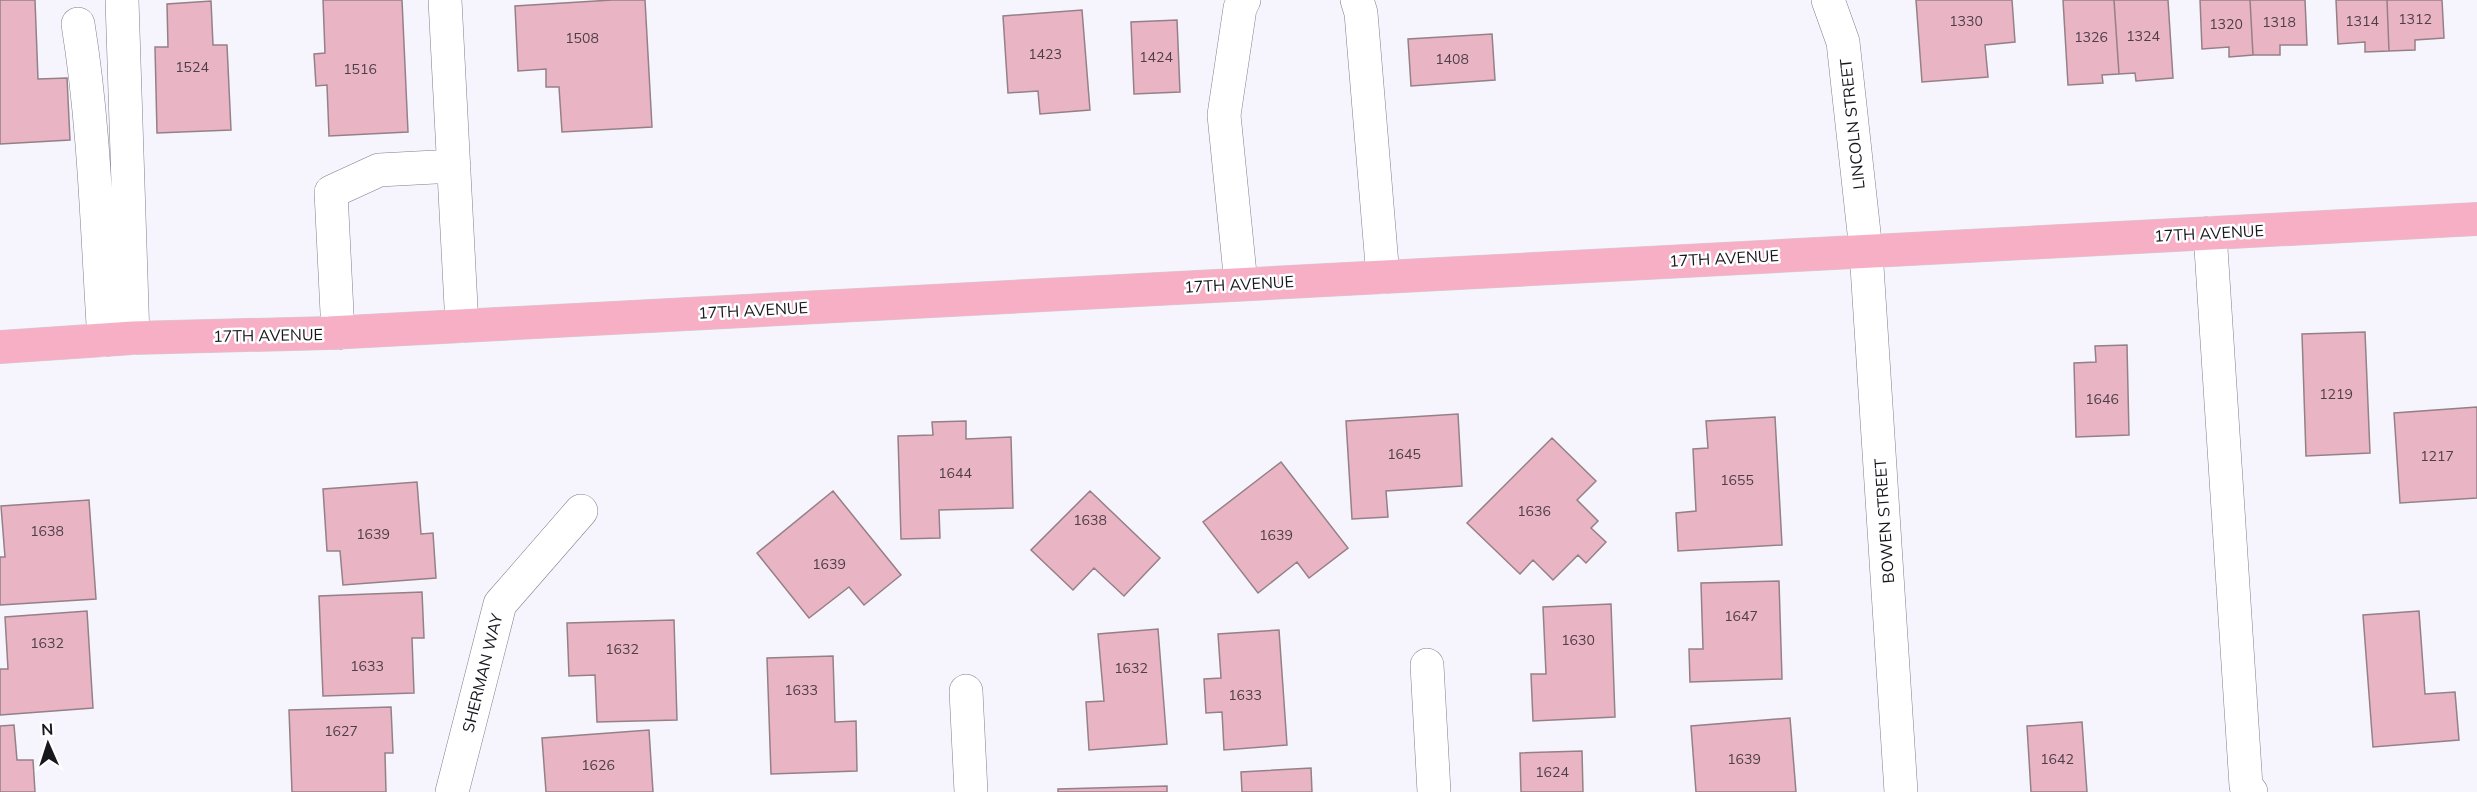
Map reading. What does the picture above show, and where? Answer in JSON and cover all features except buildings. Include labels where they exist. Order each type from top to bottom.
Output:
[{"type":"main road","name":"17TH AVENUE","points":[[0,347],[119,339],[338,333],[2477,219]]},
{"type":"street","points":[[119,339],[122,0]]},
{"type":"street","points":[[446,0],[462,326]]},
{"type":"street","points":[[1241,284],[1224,115],[1240,8],[1244,0]]},
{"type":"street","points":[[1357,0],[1361,13],[1383,277]]},
{"type":"street","name":"LINCOLN STREET","points":[[1828,0],[1843,42],[1866,251]]},
{"type":"street","points":[[78,24],[119,339]]},
{"type":"street","points":[[338,333],[331,192],[379,170],[454,166]]},
{"type":"street","points":[[2210,233],[2246,786],[2251,792]]},
{"type":"street","name":"BOWEN STREET","points":[[1866,251],[1901,792]]},
{"type":"street","name":"SHERMAN WAY","points":[[452,792],[500,604],[582,511]]},
{"type":"street","points":[[1427,664],[1434,792]]},
{"type":"street","points":[[966,691],[971,792]]}]
